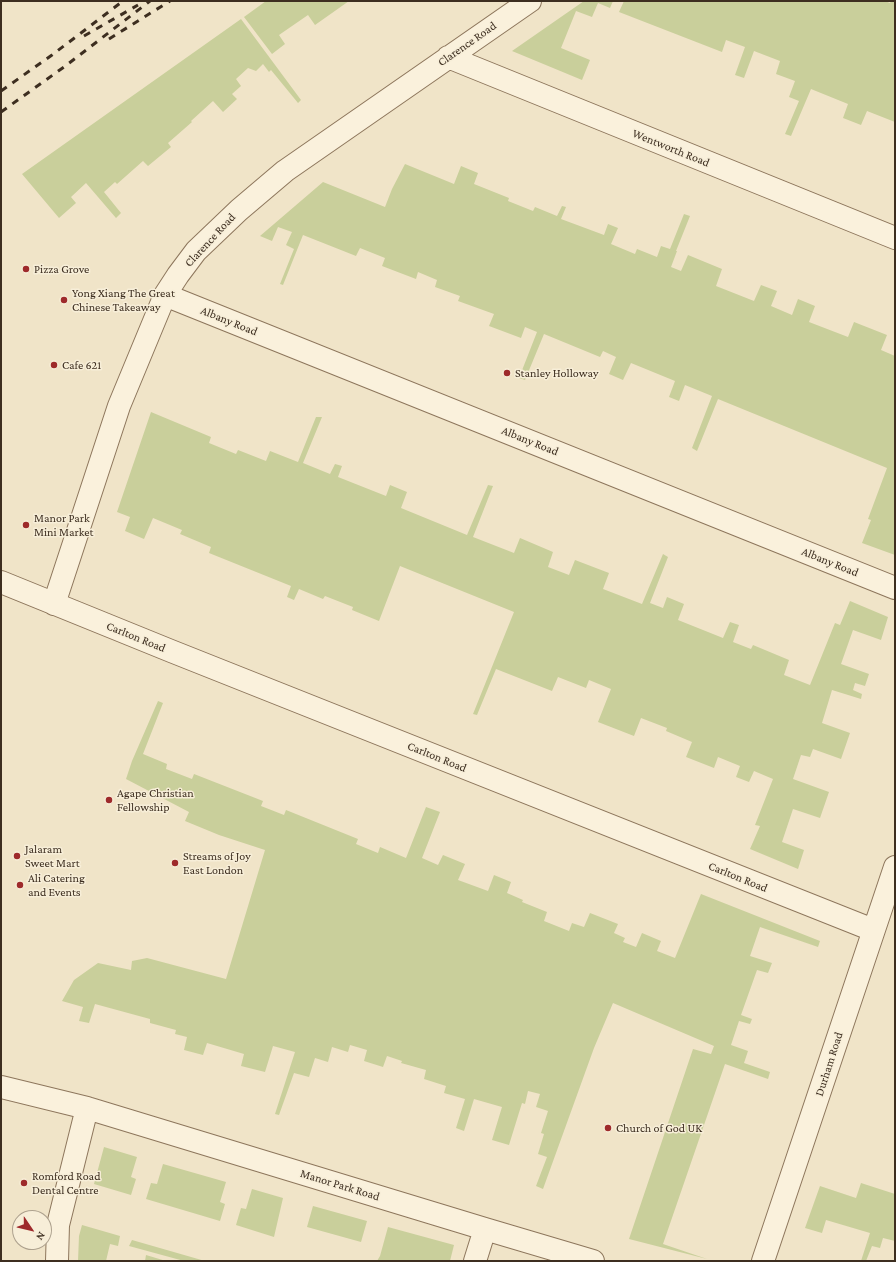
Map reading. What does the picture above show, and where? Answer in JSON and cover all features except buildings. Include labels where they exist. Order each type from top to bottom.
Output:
[{"type":"street","name":"Clarence Road","points":[[54,604],[119,406],[164,295],[196,251],[239,210],[285,171],[530,1]]},
{"type":"street","name":"Wentworth Road","points":[[448,57],[895,238]]},
{"type":"street","name":"Albany Road","points":[[164,295],[895,588]]},
{"type":"street","name":"Carlton Road","points":[[1,582],[873,930]]},
{"type":"street","name":"Durham Road","points":[[763,1261],[895,867]]},
{"type":"street","name":"Manor Park Road","points":[[1,1087],[87,1108],[594,1261]]},
{"type":"street","points":[[57,1261],[58,1225],[87,1108]]},
{"type":"street","points":[[475,1261],[485,1229]]},
{"type":"green space","points":[[266,1],[349,1],[315,25],[308,15],[279,35],[285,44],[272,54],[244,17]]},
{"type":"green space","points":[[584,1],[613,1],[610,8],[598,3],[592,17],[576,11],[561,48],[590,60],[582,80],[512,51]]},
{"type":"green space","points":[[624,1],[885,1],[890,3],[891,1],[895,1],[895,122],[867,111],[861,125],[843,118],[848,104],[811,89],[791,136],[785,134],[799,101],[789,97],[795,81],[776,74],[780,61],[754,51],[744,78],[735,75],[745,47],[726,40],[722,52],[619,12]]},
{"type":"green space","points":[[241,19],[301,100],[298,103],[271,70],[269,72],[263,64],[256,71],[248,68],[236,79],[241,86],[232,94],[237,99],[223,112],[213,101],[168,143],[171,147],[148,166],[143,161],[117,184],[115,182],[104,192],[121,213],[116,218],[86,183],[71,197],[76,203],[59,218],[22,174]]},
{"type":"green space","points":[[405,164],[454,184],[461,166],[478,173],[474,184],[509,198],[508,201],[533,211],[535,207],[557,216],[562,206],[566,207],[561,219],[604,235],[608,224],[618,228],[611,244],[635,254],[637,249],[657,257],[661,246],[670,249],[684,214],[690,216],[671,267],[681,271],[688,255],[722,269],[716,286],[754,301],[761,285],[777,291],[771,306],[792,315],[798,299],[815,306],[809,322],[848,337],[854,322],[887,335],[881,350],[895,356],[895,555],[862,543],[871,520],[868,519],[887,468],[718,399],[697,451],[692,448],[712,396],[685,385],[679,401],[669,397],[675,381],[631,363],[623,380],[609,374],[616,357],[603,351],[600,357],[544,334],[525,380],[519,378],[537,332],[525,327],[521,338],[489,326],[494,314],[458,301],[460,296],[435,287],[437,280],[418,272],[416,279],[382,266],[385,258],[360,248],[356,256],[303,235],[283,285],[280,284],[294,249],[286,245],[292,232],[278,227],[272,241],[260,236],[323,182],[385,207],[392,189]]},
{"type":"green space","points":[[151,412],[211,437],[209,443],[236,454],[238,450],[266,461],[270,451],[298,462],[316,417],[322,417],[303,463],[330,474],[335,464],[342,466],[338,477],[386,496],[390,485],[407,492],[401,508],[467,535],[488,485],[493,486],[473,537],[514,553],[520,538],[553,552],[548,567],[569,575],[575,560],[609,573],[603,589],[642,604],[663,554],[668,557],[650,603],[663,608],[667,597],[684,604],[678,620],[723,638],[730,622],[739,625],[733,642],[751,649],[753,645],[789,660],[784,675],[810,685],[835,623],[840,625],[850,601],[888,617],[881,640],[853,630],[841,664],[869,674],[865,686],[855,683],[853,690],[862,694],[861,699],[832,690],[822,723],[850,733],[841,759],[813,749],[810,757],[801,755],[793,779],[829,792],[820,818],[793,809],[782,842],[804,850],[798,869],[750,849],[760,826],[755,825],[773,779],[754,771],[749,782],[736,777],[740,766],[718,757],[714,768],[686,757],[692,742],[666,731],[667,728],[641,718],[634,736],[598,722],[611,689],[589,680],[586,688],[558,677],[552,691],[496,669],[477,715],[473,714],[514,612],[400,566],[379,621],[352,610],[353,607],[325,596],[323,599],[299,589],[294,600],[287,597],[291,586],[209,553],[211,547],[180,534],[182,530],[153,518],[144,539],[125,531],[130,517],[117,512]]},
{"type":"green space","points":[[158,701],[163,703],[143,754],[167,764],[166,769],[192,779],[194,774],[263,801],[261,806],[284,815],[286,810],[358,839],[356,844],[378,853],[380,847],[406,858],[426,807],[440,812],[422,858],[438,865],[443,855],[465,864],[458,880],[488,891],[494,875],[511,882],[507,893],[523,900],[522,902],[547,912],[544,921],[569,931],[572,923],[584,927],[590,913],[618,924],[614,933],[625,938],[623,942],[636,947],[642,933],[661,941],[657,951],[675,958],[701,894],[820,941],[818,947],[760,927],[750,956],[772,963],[768,973],[757,970],[741,1015],[752,1019],[750,1024],[739,1021],[731,1045],[748,1051],[744,1063],[770,1072],[768,1079],[725,1064],[663,1244],[707,1259],[629,1239],[693,1049],[711,1054],[714,1046],[613,1003],[594,1048],[543,1189],[536,1186],[547,1157],[538,1154],[544,1134],[541,1133],[548,1111],[536,1107],[540,1094],[528,1091],[525,1104],[522,1103],[509,1145],[492,1140],[502,1107],[474,1099],[464,1131],[456,1128],[465,1099],[444,1093],[446,1086],[424,1079],[426,1070],[401,1063],[402,1061],[387,1056],[383,1067],[364,1061],[367,1050],[350,1045],[348,1052],[332,1047],[328,1062],[315,1058],[309,1077],[294,1073],[279,1115],[275,1114],[295,1052],[273,1046],[265,1072],[241,1066],[244,1054],[207,1043],[203,1055],[184,1050],[187,1037],[175,1034],[176,1030],[150,1023],[150,1019],[95,1004],[89,1023],[79,1021],[83,1007],[62,1001],[74,980],[98,963],[131,970],[132,961],[147,958],[226,979],[265,850],[219,835],[185,821],[189,812],[126,779],[132,761]]},
{"type":"green space","points":[[104,1147],[137,1157],[131,1177],[136,1179],[131,1195],[94,1184]]},
{"type":"green space","points":[[163,1164],[226,1182],[220,1202],[225,1204],[220,1221],[146,1199],[151,1183],[157,1184]]},
{"type":"green space","points":[[861,1183],[895,1194],[895,1241],[883,1238],[880,1248],[872,1246],[866,1261],[861,1261],[870,1233],[826,1220],[822,1233],[805,1228],[820,1186],[856,1198]]},
{"type":"green space","points":[[252,1189],[283,1198],[274,1237],[236,1225],[241,1208],[246,1209]]},
{"type":"green space","points":[[313,1206],[367,1221],[361,1242],[307,1227]]},
{"type":"green space","points":[[82,1225],[120,1236],[118,1246],[110,1244],[106,1261],[78,1261],[79,1236]]},
{"type":"green space","points":[[388,1227],[454,1245],[450,1261],[377,1261],[380,1256]]},
{"type":"green space","points":[[132,1240],[205,1261],[184,1261],[129,1246]]},
{"type":"green space","points":[[146,1255],[166,1261],[145,1261]]},
{"type":"railway","points":[[1,91],[52,55],[123,1]]},
{"type":"railway","points":[[1,112],[64,67],[150,1]]},
{"type":"railway","points":[[109,39],[170,1]]},
{"type":"railway","points":[[84,36],[138,5]]},
{"type":"place","name":"Pizza Grove","points":[[26,269]]},
{"type":"place","name":"Yong Xiang The Great Chinese Takeaway","points":[[64,300]]},
{"type":"place","name":"Cafe 621","points":[[54,365]]},
{"type":"place","name":"Stanley Holloway","points":[[507,373]]},
{"type":"place","name":"Manor Park Mini Market","points":[[26,525]]},
{"type":"place","name":"Agape Christian Fellowship","points":[[109,800]]},
{"type":"place","name":"Jalaram Sweet Mart","points":[[17,856]]},
{"type":"place","name":"Streams of Joy East London","points":[[175,863]]},
{"type":"place","name":"Ali Catering and Events","points":[[20,885]]},
{"type":"place","name":"Church of God UK","points":[[608,1128]]},
{"type":"place","name":"Romford Road Dental Centre","points":[[24,1183]]}]
